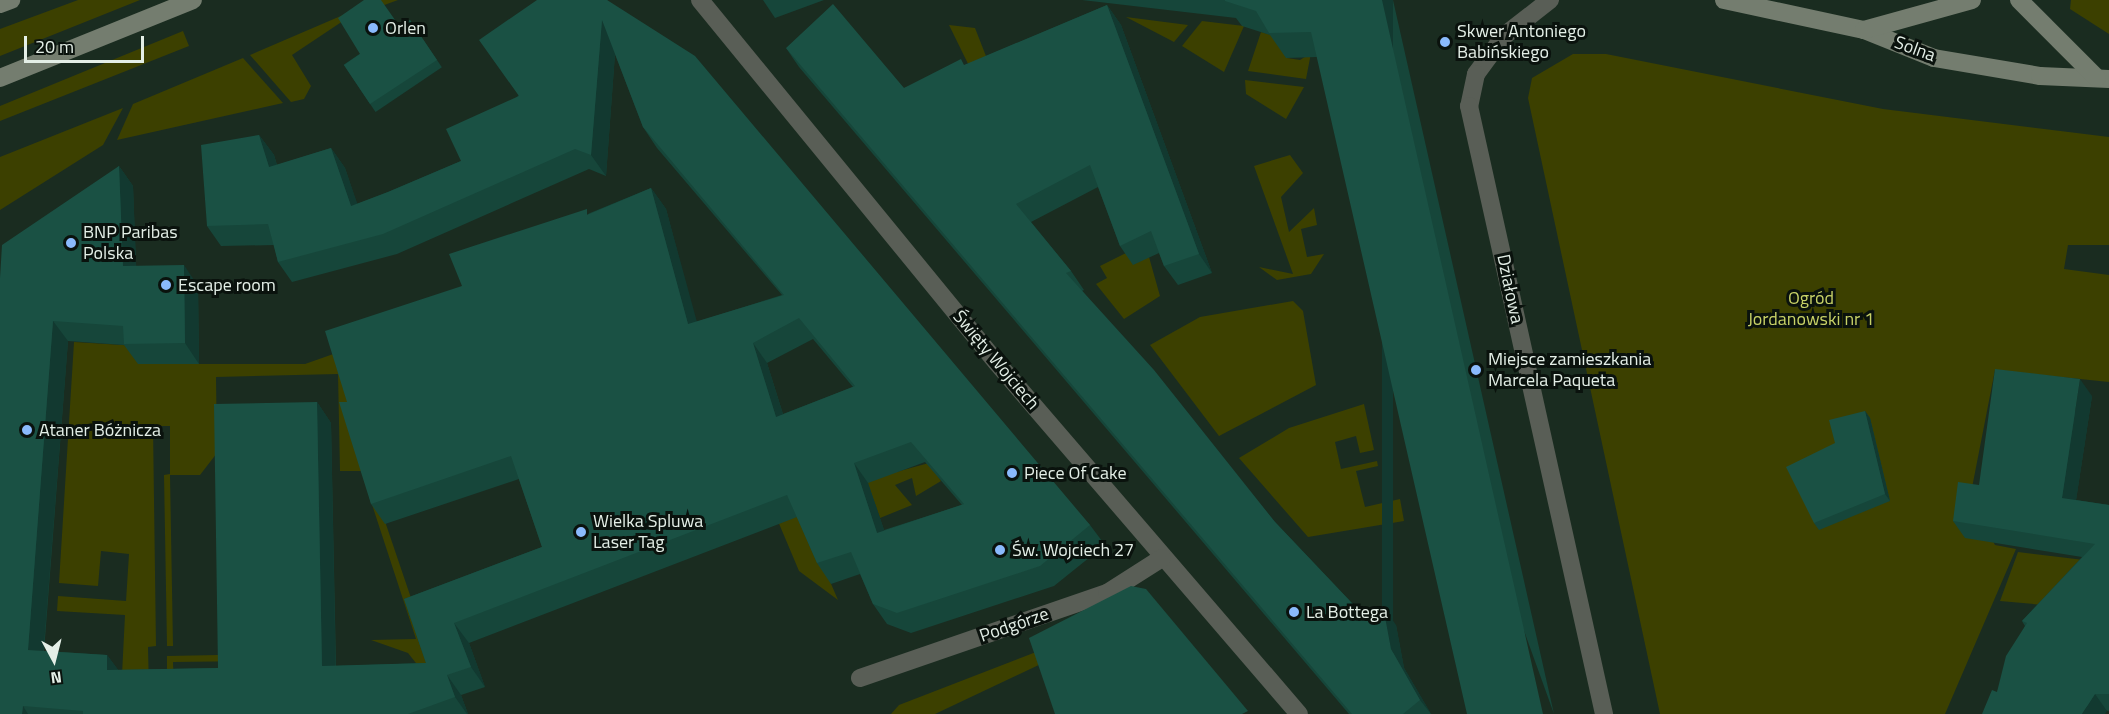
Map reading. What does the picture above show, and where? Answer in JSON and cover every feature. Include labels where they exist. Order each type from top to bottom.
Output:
[{"type":"street","points":[[0,4],[11,0]]},
{"type":"street","points":[[0,78],[193,0]]},
{"type":"street","name":"Święty Wojciech","points":[[700,0],[1162,558],[1299,714]]},
{"type":"street","name":"Działowa","points":[[1550,0],[1504,36],[1476,74],[1469,106],[1604,714]]},
{"type":"street","name":"Solna","points":[[1724,0],[1864,30],[1934,58],[2040,76],[2103,79]]},
{"type":"street","points":[[1864,30],[1972,0]]},
{"type":"street","points":[[2019,0],[2103,79]]},
{"type":"street","name":"Podgórze","points":[[860,678],[1107,593],[1162,558]]},
{"type":"green space","points":[[78,0],[140,0],[0,56],[0,29]]},
{"type":"green space","points":[[378,0],[398,0],[346,19],[292,55],[311,86],[304,99],[291,102],[250,55]]},
{"type":"green space","points":[[2071,0],[2109,0],[2109,34],[2070,9]]},
{"type":"green space","points":[[1126,17],[1188,25],[1174,42]]},
{"type":"green space","points":[[1202,21],[1244,26],[1224,72],[1182,46]]},
{"type":"green space","points":[[949,25],[975,28],[1009,115],[975,78]]},
{"type":"green space","points":[[183,31],[189,46],[0,121],[0,106]]},
{"type":"green space","points":[[1261,32],[1278,37],[1287,58],[1300,60],[1311,53],[1306,79],[1248,71]]},
{"type":"green space","name":"Ogród Jordanowski nr 1","points":[[1573,54],[1606,54],[1883,109],[2109,137],[2109,245],[2068,245],[2064,269],[2109,275],[2109,382],[1995,370],[1970,498],[1995,545],[2016,549],[1945,714],[1660,714],[1528,98],[1532,78]]},
{"type":"green space","points":[[243,58],[283,103],[117,140],[133,104]]},
{"type":"green space","points":[[1245,80],[1304,87],[1286,119],[1246,94]]},
{"type":"green space","points":[[123,108],[103,145],[0,210],[0,157]]},
{"type":"green space","points":[[1290,155],[1303,173],[1281,197],[1289,232],[1314,208],[1317,225],[1301,229],[1307,257],[1324,254],[1311,274],[1277,280],[1259,267],[1293,274],[1254,166]]},
{"type":"green space","points":[[1128,252],[1149,257],[1160,296],[1124,319],[1096,284],[1107,278],[1100,266]]},
{"type":"green space","points":[[1293,301],[1303,311],[1316,385],[1219,436],[1150,345],[1200,317]]},
{"type":"green space","points":[[74,342],[138,346],[138,364],[305,364],[339,352],[374,489],[446,701],[408,653],[371,640],[416,639],[361,471],[340,471],[338,374],[216,377],[217,453],[200,475],[170,475],[173,646],[167,646],[164,475],[170,474],[170,426],[153,426],[156,646],[148,647],[149,690],[120,714],[125,615],[57,611],[58,596],[126,601],[129,554],[101,551],[98,586],[59,583]]},
{"type":"green space","points":[[1364,404],[1374,450],[1360,453],[1356,436],[1335,442],[1341,469],[1377,461],[1378,466],[1356,471],[1365,507],[1400,499],[1404,521],[1308,537],[1239,458],[1289,428]]},
{"type":"green space","points":[[882,440],[896,472],[929,463],[941,481],[916,496],[912,478],[895,485],[912,505],[880,518],[864,473],[795,500],[838,600],[799,571],[764,488]]},
{"type":"green space","points":[[2018,552],[2109,563],[2109,611],[2000,601]]},
{"type":"green space","points":[[1049,647],[1045,662],[935,714],[891,714],[899,705]]},
{"type":"green space","points":[[266,654],[266,661],[173,662],[174,689],[167,689],[167,656]]},
{"type":"building","points":[[364,0],[381,0],[400,27],[410,20],[437,60],[370,104],[344,65],[360,54],[338,18]]},
{"type":"building","points":[[537,0],[607,0],[695,56],[1090,525],[1040,566],[897,613],[873,604],[851,552],[817,563],[787,495],[454,623],[471,667],[447,675],[455,697],[408,714],[83,714],[83,711],[23,706],[22,714],[0,714],[0,278],[2,245],[119,166],[123,266],[184,265],[185,343],[124,344],[123,326],[53,321],[28,650],[107,655],[107,670],[218,668],[214,404],[317,402],[322,666],[426,663],[404,599],[542,547],[511,456],[371,504],[339,402],[347,402],[325,331],[462,286],[449,254],[587,209],[587,215],[651,188],[688,324],[784,295],[643,127],[602,20],[591,155],[575,149],[383,234],[278,262],[268,224],[207,226],[201,145],[259,135],[269,167],[331,148],[351,206],[461,161],[446,129],[519,96],[479,40]],"holes":[[[799,318],[855,386],[776,417],[753,343]],[[911,442],[964,504],[877,533],[854,463]]]},
{"type":"building","points":[[1225,0],[1382,0],[1543,714],[1467,714],[1311,32],[1269,33],[1256,11]]},
{"type":"building","points":[[833,4],[904,88],[961,59],[964,65],[1107,5],[1199,254],[1164,266],[1151,231],[1120,246],[1090,165],[1016,204],[1071,271],[1066,273],[1154,370],[1275,522],[1368,620],[1383,606],[1391,649],[1420,700],[1403,714],[1352,714],[786,48]]},
{"type":"building","points":[[1995,369],[2080,379],[2062,498],[2109,505],[2109,694],[2095,694],[2082,714],[1982,714],[1992,690],[1997,692],[2006,656],[2027,623],[2022,621],[2095,544],[1953,521],[1958,482],[1979,485]]},
{"type":"building","points":[[1865,411],[1885,494],[1814,523],[1786,467],[1835,443],[1829,420]]},
{"type":"building","points":[[1131,586],[1146,589],[1248,711],[1242,714],[1055,714],[1029,638]]},
{"type":"place","name":"Orlen","points":[[373,28]]},
{"type":"place","name":"Skwer Antoniego Babińskiego","points":[[1445,42]]},
{"type":"place","name":"BNP Paribas Polska","points":[[71,243]]},
{"type":"place","name":"Escape room","points":[[166,285]]},
{"type":"place","name":"Miejsce zamieszkania Marcela Paqueta","points":[[1476,370]]},
{"type":"place","name":"Ataner Bóżnicza","points":[[27,430]]},
{"type":"place","name":"Piece Of Cake","points":[[1012,473]]},
{"type":"place","name":"Wielka Spluwa Laser Tag","points":[[581,532]]},
{"type":"place","name":"Św. Wojciech 27","points":[[1000,550]]},
{"type":"place","name":"La Bottega","points":[[1294,612]]}]
